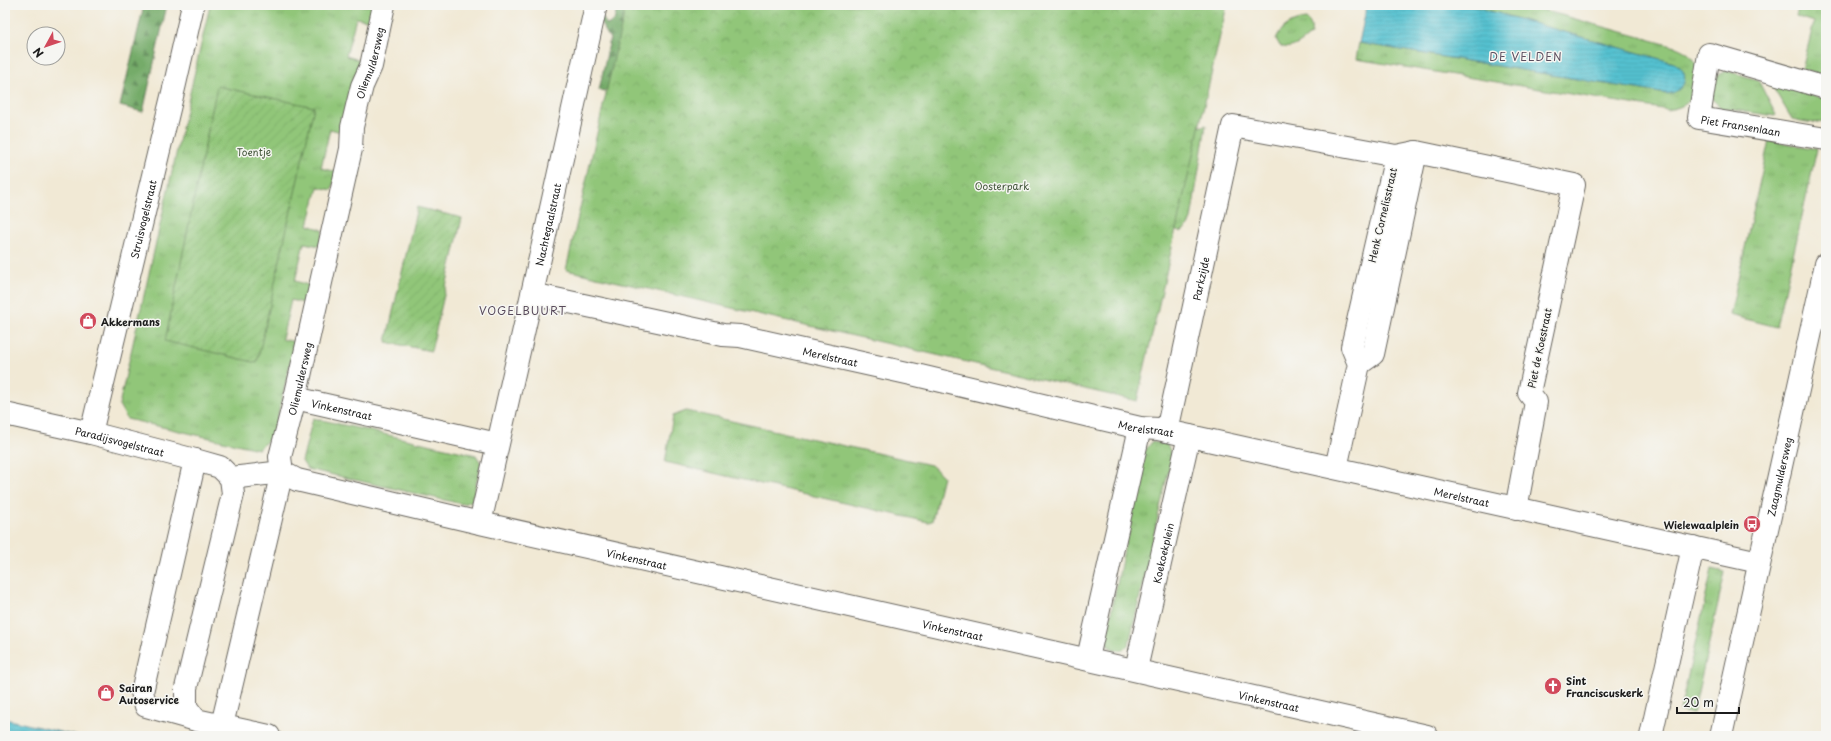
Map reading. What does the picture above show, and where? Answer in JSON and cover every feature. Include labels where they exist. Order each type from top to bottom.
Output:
[{"type":"street","name":"Struisvogelstraat","points":[[91,433],[175,84],[192,5]]},
{"type":"street","name":"Oliemuldersweg","points":[[222,725],[282,472],[280,457],[295,398],[351,149],[352,127],[362,86],[371,66],[384,5]]},
{"type":"street","name":"Nachtegaalstraat","points":[[497,444],[596,5]]},
{"type":"street","name":"Piet Fransenlaan","points":[[1826,88],[1709,54],[1699,118],[1826,139]]},
{"type":"street","name":"Henk Cornelisstraat","points":[[1233,126],[1406,154],[1352,347],[1359,364],[1336,468]]},
{"type":"street","name":"Parkzijde","points":[[1167,430],[1233,126]]},
{"type":"street","name":"Piet de Koestraat","points":[[1406,154],[1574,185],[1529,393],[1536,402],[1516,508]]},
{"type":"street","name":"Zaagmuldersweg","points":[[1721,736],[1826,264]]},
{"type":"street","name":"Merelstraat","points":[[532,294],[723,335],[740,336],[1140,428],[1167,430],[1759,562]]},
{"type":"street","name":"Vinkenstraat","points":[[295,398],[497,444]]},
{"type":"street","name":"Paradijsvogelstraat","points":[[5,414],[91,433],[220,467],[231,478]]},
{"type":"street","points":[[1088,658],[1140,428]]},
{"type":"street","name":"Koekoekplein","points":[[1136,669],[1189,436]]},
{"type":"street","points":[[480,523],[497,444]]},
{"type":"street","points":[[195,460],[142,692],[146,706],[196,720],[269,736]]},
{"type":"street","name":"Vinkenstraat","points":[[282,472],[297,480],[480,523],[1088,658],[1427,736]]},
{"type":"street","points":[[196,720],[186,707],[186,688],[233,494],[231,478],[282,472]]},
{"type":"street","points":[[1651,736],[1693,547]]},
{"type":"green space","points":[[144,5],[167,5],[143,112],[120,106]]},
{"type":"green space","points":[[210,5],[374,5],[371,21],[356,18],[346,56],[362,61],[345,133],[330,129],[321,168],[336,172],[332,190],[318,187],[308,225],[323,230],[320,246],[304,243],[295,281],[311,286],[307,304],[291,300],[282,339],[295,342],[273,436],[258,449],[127,419],[119,405]]},
{"type":"green space","points":[[618,5],[663,5],[626,94],[599,90],[610,39],[600,22],[602,17],[607,25],[614,21]]},
{"type":"green space","name":"Oosterpark","points":[[626,5],[1227,5],[1137,401],[566,270]]},
{"type":"green space","points":[[1469,5],[1525,5],[1676,47],[1691,56],[1697,65],[1698,86],[1696,92],[1694,96],[1685,104],[1668,110],[1356,59],[1359,43],[1667,94],[1674,63]]},
{"type":"green space","points":[[1799,5],[1826,5],[1826,76],[1802,70],[1814,22],[1796,16]]},
{"type":"green space","points":[[1306,19],[1311,25],[1311,34],[1293,47],[1280,46],[1276,39],[1278,34],[1288,24]]},
{"type":"green space","points":[[1727,71],[1758,80],[1776,115],[1721,108],[1712,99],[1714,79]]},
{"type":"green space","points":[[1773,84],[1823,98],[1826,101],[1826,119],[1814,123],[1792,119],[1772,86]]},
{"type":"green space","name":"Toentje","points":[[217,86],[314,107],[257,363],[165,341]]},
{"type":"green space","points":[[1206,125],[1191,219],[1188,226],[1181,232],[1176,231],[1150,141]]},
{"type":"green space","points":[[1769,140],[1817,149],[1777,327],[1730,315]]},
{"type":"green space","points":[[417,207],[462,218],[431,351],[386,342]]},
{"type":"green space","points":[[686,411],[931,465],[943,476],[932,521],[928,522],[665,462],[673,416]]},
{"type":"green space","points":[[313,418],[476,455],[481,463],[472,501],[462,504],[307,469],[302,461]]},
{"type":"green space","points":[[1152,442],[1167,444],[1172,455],[1129,644],[1123,650],[1115,650],[1108,646],[1106,638],[1144,452]]},
{"type":"green space","points":[[1712,569],[1725,572],[1693,714],[1680,711]]},
{"type":"water","points":[[1367,5],[1469,5],[1674,63],[1683,71],[1685,76],[1684,81],[1679,90],[1667,94],[1359,43]]},
{"type":"water","points":[[5,719],[77,736],[5,736]]},
{"type":"place","name":"Akkermans","points":[[88,321]]},
{"type":"place","name":"Wielewaalplein","points":[[1752,524]]},
{"type":"place","name":"Sint Franciscuskerk","points":[[1553,686]]},
{"type":"place","name":"Sairan Autoservice","points":[[106,693]]},
{"type":"district","name":"DE VELDEN","points":[[1526,56]]},
{"type":"district","name":"VOGELBUURT","points":[[523,310]]}]
